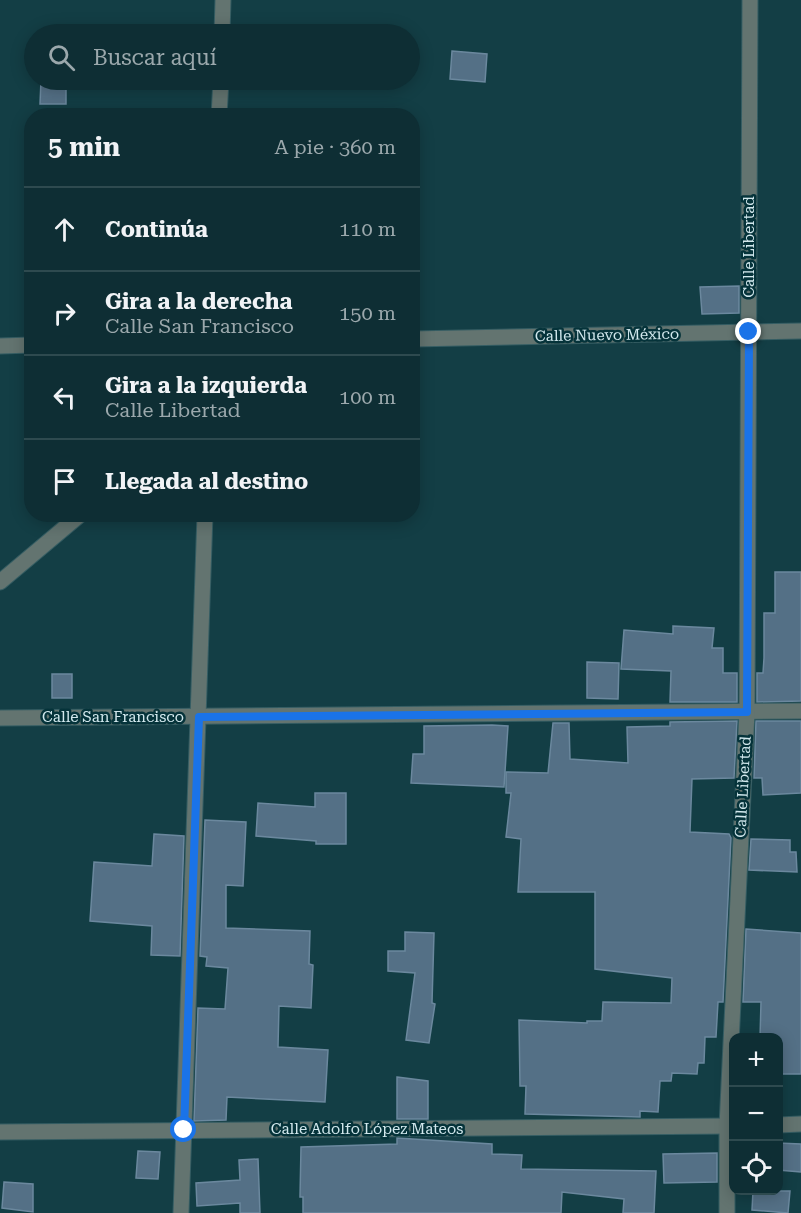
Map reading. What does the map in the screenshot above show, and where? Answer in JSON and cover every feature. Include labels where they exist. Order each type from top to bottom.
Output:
[{"type":"street","points":[[222,24],[223,0]]},
{"type":"street","name":"Calle Libertad","points":[[732,1087],[747,712],[750,0]]},
{"type":"street","points":[[219,108],[220,90]]},
{"type":"street","name":"Calle Nuevo México","points":[[420,339],[801,331]]},
{"type":"street","points":[[0,346],[24,345]]},
{"type":"street","points":[[0,582],[71,522]]},
{"type":"street","points":[[181,1213],[206,522]]},
{"type":"street","name":"Calle San Francisco","points":[[0,718],[801,711]]},
{"type":"street","points":[[783,1125],[801,1124]]},
{"type":"street","name":"Calle Adolfo López Mateos","points":[[0,1131],[729,1126]]},
{"type":"street","name":"Calle Libertad","points":[[727,1213],[729,1141]]},
{"type":"building","points":[[452,51],[487,54],[485,82],[450,79]]},
{"type":"building","points":[[41,90],[66,90],[66,104],[40,104]]},
{"type":"building","points":[[739,286],[739,313],[702,314],[700,287]]},
{"type":"building","points":[[775,572],[801,572],[801,701],[757,702],[757,673],[763,673],[764,613],[775,613]]},
{"type":"building","points":[[673,626],[714,628],[712,648],[723,648],[723,673],[737,673],[737,702],[670,702],[671,671],[621,669],[624,630],[673,634]]},
{"type":"building","points":[[587,662],[619,663],[618,699],[587,698]]},
{"type":"building","points":[[52,674],[72,674],[72,698],[52,698]]},
{"type":"building","points":[[737,721],[734,778],[692,779],[690,832],[729,834],[731,838],[723,1002],[718,1002],[716,1037],[705,1037],[704,1063],[698,1063],[697,1074],[672,1073],[671,1081],[660,1081],[658,1112],[640,1111],[640,1117],[525,1114],[526,1086],[520,1086],[519,1020],[587,1023],[587,1021],[602,1021],[603,1002],[671,1003],[672,978],[595,969],[595,892],[518,892],[521,839],[506,837],[511,793],[506,793],[506,772],[548,773],[553,723],[569,723],[570,759],[628,763],[627,727],[670,726],[670,722]]},
{"type":"building","points":[[756,721],[801,721],[801,793],[763,795],[762,778],[754,778]]},
{"type":"building","points":[[424,726],[508,726],[504,787],[411,783],[413,754],[424,754]]},
{"type":"building","points":[[315,793],[346,793],[346,844],[316,844],[316,841],[256,836],[258,803],[315,807]]},
{"type":"building","points":[[205,820],[246,822],[243,886],[226,885],[226,928],[310,931],[309,964],[313,965],[311,1008],[279,1006],[278,1047],[328,1050],[325,1102],[227,1097],[226,1120],[194,1121],[198,1008],[225,1009],[228,968],[206,966],[207,957],[200,956]]},
{"type":"building","points":[[154,834],[184,836],[180,956],[151,955],[152,926],[90,921],[94,862],[152,866]]},
{"type":"building","points":[[751,839],[790,840],[790,852],[796,852],[797,872],[749,870]]},
{"type":"building","points":[[746,929],[801,933],[801,1074],[783,1074],[783,1033],[760,1033],[761,1002],[743,1002]]},
{"type":"building","points":[[405,932],[434,933],[432,1003],[435,1004],[429,1043],[406,1040],[415,973],[388,971],[388,951],[405,951]]},
{"type":"building","points":[[397,1077],[428,1081],[428,1119],[397,1119]]},
{"type":"building","points":[[397,1138],[492,1144],[492,1154],[522,1155],[521,1169],[656,1171],[654,1213],[623,1213],[624,1199],[562,1192],[561,1213],[303,1213],[303,1197],[300,1197],[301,1147],[397,1144]]},
{"type":"building","points":[[783,1143],[801,1144],[801,1172],[783,1170]]},
{"type":"building","points":[[138,1151],[160,1152],[158,1179],[136,1178]]},
{"type":"building","points":[[717,1153],[717,1182],[664,1183],[663,1154]]},
{"type":"building","points":[[258,1159],[260,1213],[240,1213],[240,1203],[197,1206],[196,1183],[240,1180],[239,1160]]},
{"type":"building","points":[[4,1182],[33,1184],[33,1212],[2,1208]]},
{"type":"building","points":[[783,1191],[790,1191],[788,1213],[752,1210],[753,1195],[783,1195]]},
{"type":"route","points":[[184,1130],[199,717],[747,712],[749,332]]}]
